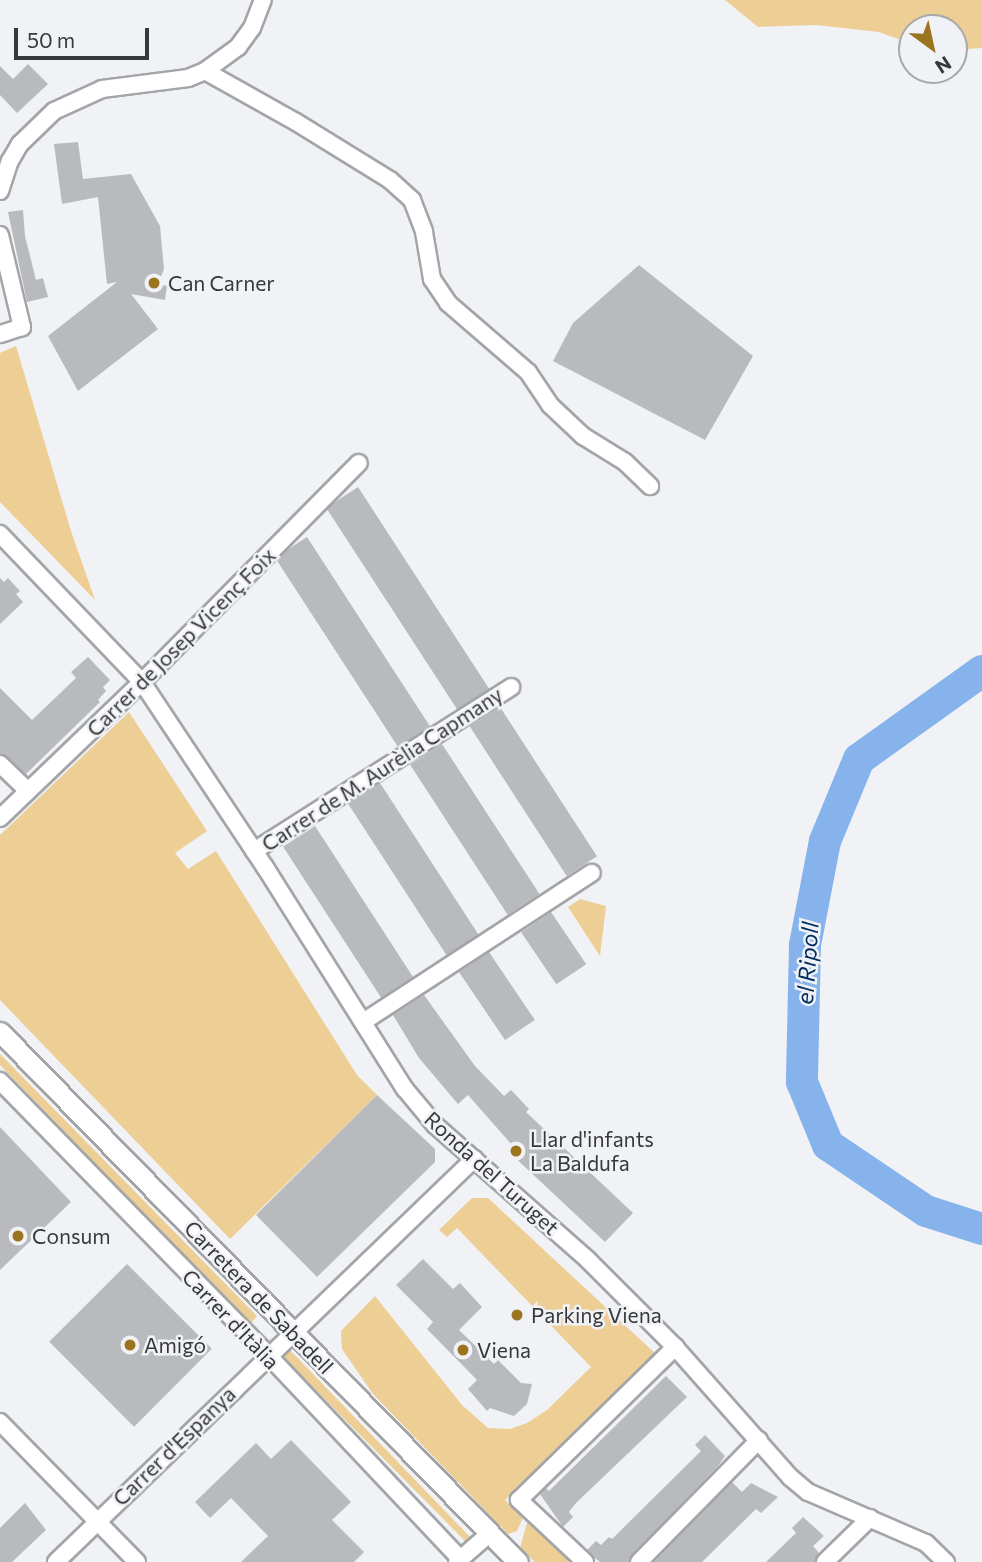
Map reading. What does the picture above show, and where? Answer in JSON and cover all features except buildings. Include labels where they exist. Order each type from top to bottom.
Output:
[{"type":"street","points":[[0,191],[10,161],[20,144],[42,121],[67,103],[102,89],[188,78],[205,71],[238,47],[253,27],[263,0]]},
{"type":"street","points":[[205,71],[390,180],[412,200],[424,232],[432,279],[448,303],[528,372],[551,405],[583,436],[625,462],[650,486]]},
{"type":"street","points":[[0,235],[22,327],[0,334]]},
{"type":"street","name":"Carrer de Josep Vicenç Foix","points":[[0,818],[142,682],[359,463]]},
{"type":"street","name":"Ronda del Turuget","points":[[0,534],[142,682],[254,851],[405,1089],[435,1125],[589,1261],[675,1347],[790,1477],[808,1492],[926,1543],[946,1562]]},
{"type":"street","points":[[0,559],[12,548]]},
{"type":"street","name":"Carrer de M. Aurèlia Capmany","points":[[254,851],[511,687]]},
{"type":"street","points":[[0,764],[28,791]]},
{"type":"street","points":[[363,1022],[592,873]]},
{"type":"street","name":"Carretera de Sabadell","points":[[0,1032],[518,1562]]},
{"type":"street","name":"Carrer d'Itàlia","points":[[0,1081],[268,1356],[458,1561]]},
{"type":"street","name":"Carrer d'Espanya","points":[[55,1562],[293,1330],[474,1159]]},
{"type":"street","points":[[585,1562],[519,1500],[675,1347]]},
{"type":"street","points":[[0,1422],[137,1562]]},
{"type":"street","points":[[639,1562],[759,1440]]},
{"type":"street","points":[[825,1562],[870,1518]]},
{"type":"street","points":[[458,1561],[489,1534]]},
{"type":"shaded area","points":[[725,0],[982,0],[982,48],[968,49],[968,14],[898,14],[898,39],[879,32],[816,25],[758,27]]},
{"type":"shaded area","points":[[16,346],[71,531],[95,600],[0,502],[0,353]]},
{"type":"shaded area","points":[[129,712],[207,831],[175,853],[188,869],[216,851],[357,1075],[377,1095],[230,1239],[0,1000],[0,835]]},
{"type":"shaded area","points":[[580,899],[606,906],[600,956],[568,907]]},
{"type":"shaded area","points":[[0,1054],[257,1316],[250,1324],[0,1065]]},
{"type":"shaded area","points":[[472,1198],[488,1198],[657,1355],[505,1500],[523,1518],[517,1531],[508,1534],[373,1394],[342,1349],[341,1331],[375,1296],[462,1405],[488,1428],[510,1429],[527,1423],[547,1410],[591,1367],[457,1228],[447,1237],[439,1230]]},
{"type":"shaded area","points":[[286,1346],[470,1537],[465,1541],[279,1353]]},
{"type":"shaded area","points":[[527,1523],[535,1523],[571,1562],[535,1562],[520,1548]]},
{"type":"waterway","name":"el Ripoll","points":[[982,671],[859,759],[825,841],[805,945],[802,1082],[828,1145],[926,1211],[982,1229]]},
{"type":"place","name":"Can Carner","points":[[154,283]]},
{"type":"place","name":"Llar d'infants La Baldufa","points":[[516,1151]]},
{"type":"place","name":"Consum","points":[[18,1236]]},
{"type":"place","name":"Parking Viena","points":[[517,1315]]},
{"type":"place","name":"Amigó","points":[[130,1345]]},
{"type":"place","name":"Viena","points":[[463,1350]]}]
